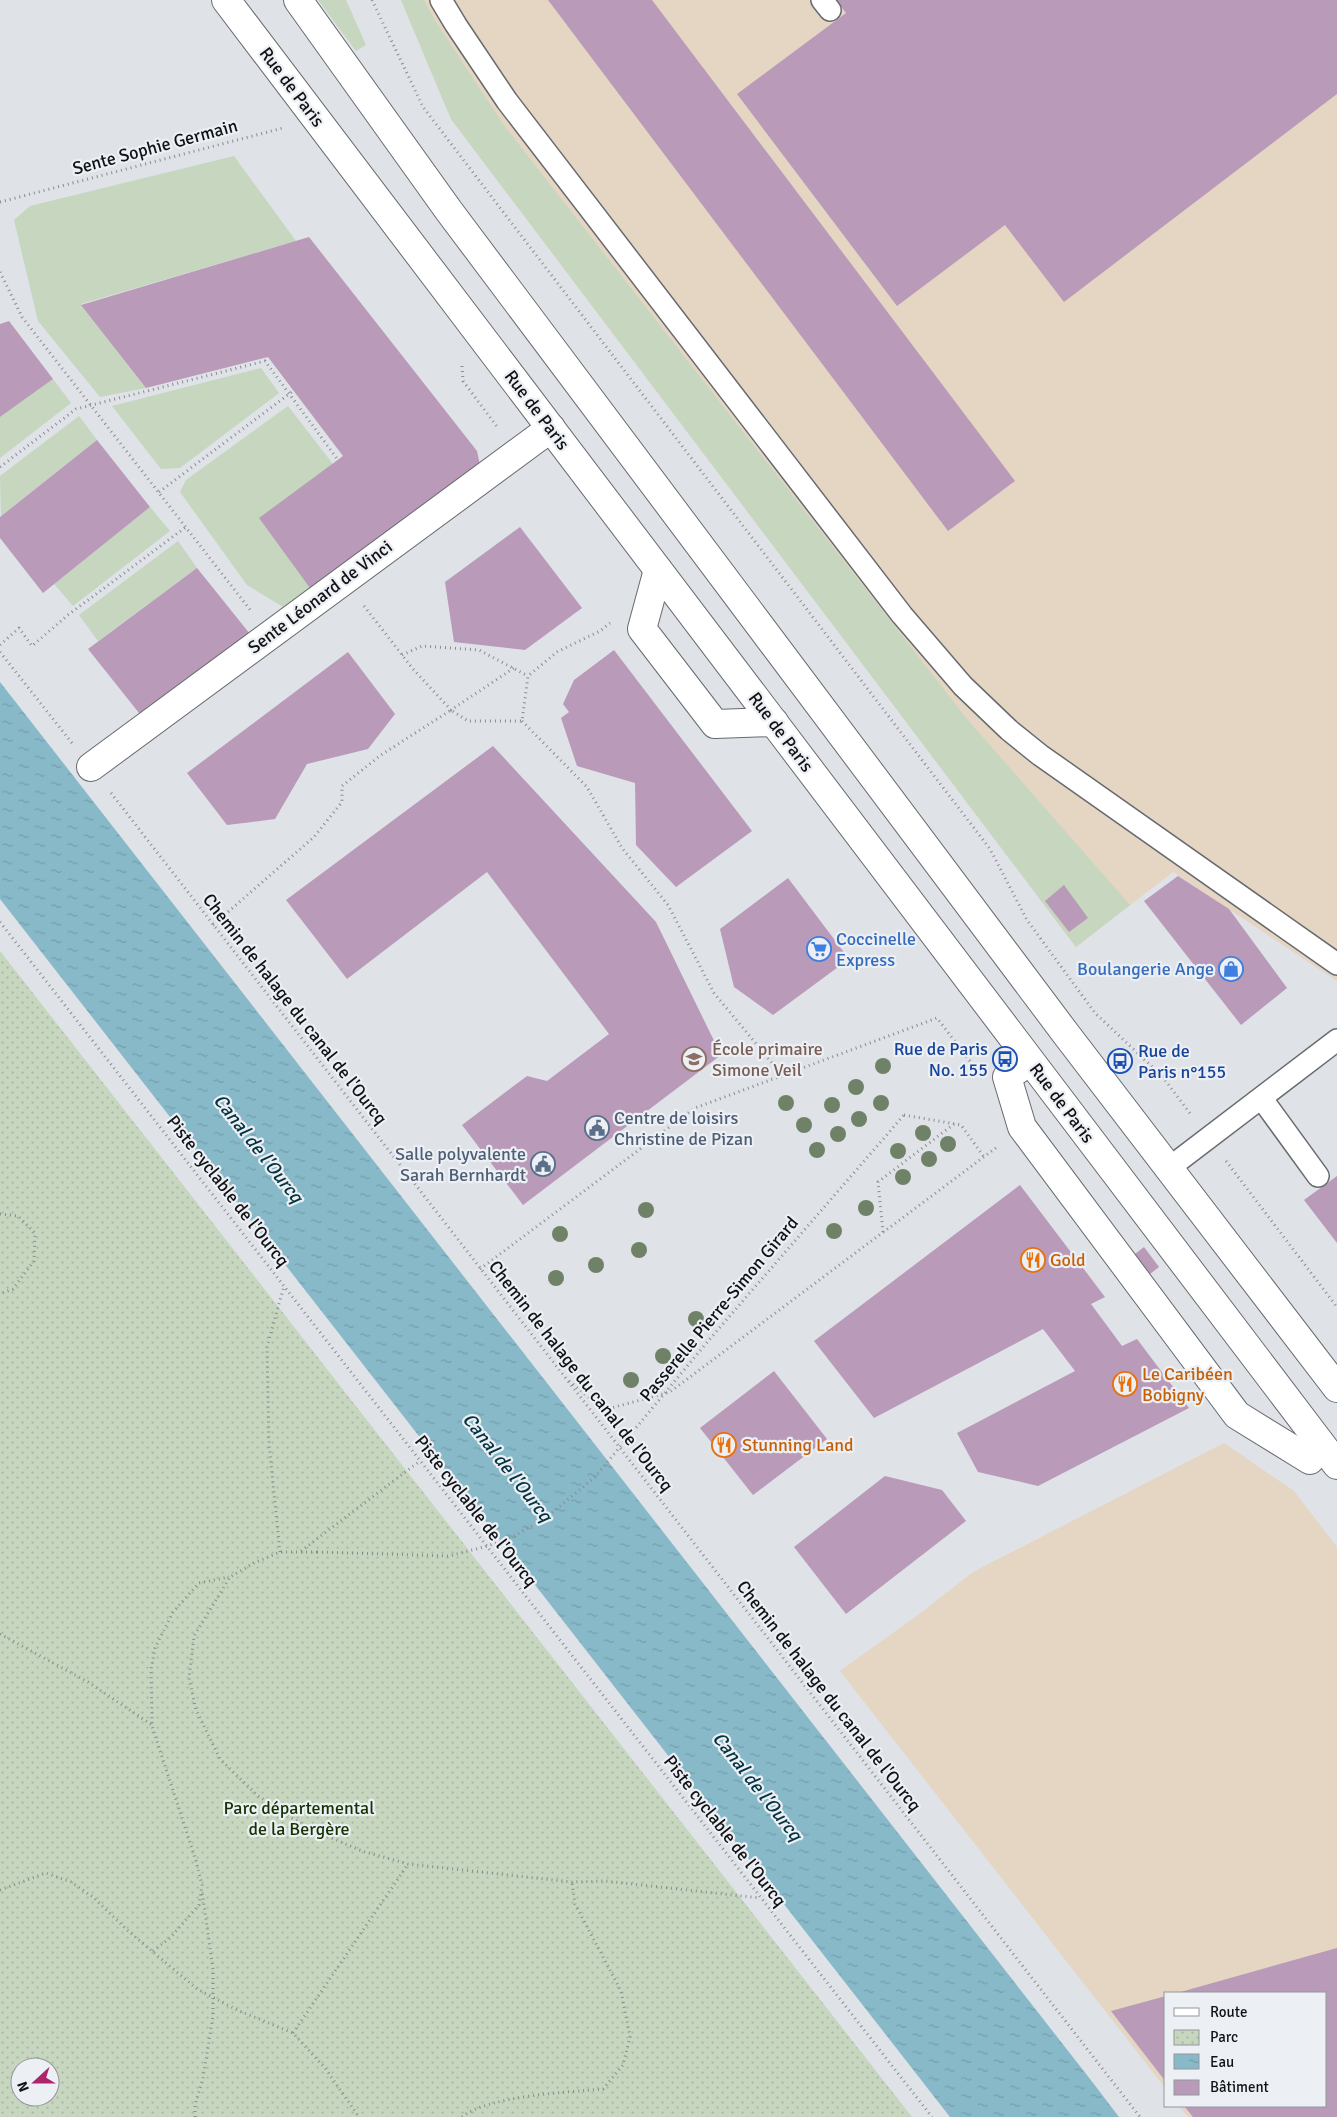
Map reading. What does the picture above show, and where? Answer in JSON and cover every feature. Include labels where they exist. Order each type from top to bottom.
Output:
[{"type":"main road","name":"Rue de Paris","points":[[226,0],[1337,1464]]},
{"type":"main road","points":[[298,0],[448,211],[1066,1034],[1337,1388]]},
{"type":"main road","name":"Sente Léonard de Vinci","points":[[91,767],[551,428]]},
{"type":"main road","points":[[658,570],[642,629],[715,724],[774,722]]},
{"type":"main road","points":[[1030,1060],[1007,1077],[1022,1128],[1237,1415],[1310,1460]]},
{"type":"lane","points":[[442,0],[456,25],[506,101],[902,615],[963,686],[1009,730],[1040,755],[1337,964]]},
{"type":"lane","points":[[1169,1168],[1337,1040]]},
{"type":"lane","points":[[1262,1099],[1318,1176]]},
{"type":"path","points":[[372,0],[423,107],[990,849],[1027,920],[1095,1013]]},
{"type":"path","name":"Sente Sophie Germain","points":[[0,202],[275,129],[318,121]]},
{"type":"path","points":[[0,272],[22,318],[270,635]]},
{"type":"path","points":[[0,467],[76,410],[265,361],[338,460]]},
{"type":"path","points":[[159,492],[293,391]]},
{"type":"path","points":[[0,645],[19,628],[32,646],[68,615],[186,527]]},
{"type":"path","points":[[344,579],[402,655],[451,710],[468,721],[522,721],[587,787],[622,848],[668,905],[714,993],[782,1076]]},
{"type":"path","points":[[522,721],[528,676],[556,652],[600,631]]},
{"type":"path","points":[[402,655],[422,646],[479,650],[528,676]]},
{"type":"path","name":"Chemin de halage du canal de l'Ourcq","points":[[0,652],[1140,2117]]},
{"type":"path","points":[[213,925],[314,837],[342,802],[342,786],[381,755],[514,668]]},
{"type":"path","name":"Piste cyclable de l'Ourcq","points":[[0,922],[932,2117]]},
{"type":"path","points":[[480,1269],[695,1108],[937,1018],[979,1073]]},
{"type":"path","name":"Passerelle Pierre-Simon Girard","points":[[280,1552],[449,1556],[488,1546],[516,1535],[548,1516],[594,1477],[709,1340],[904,1115],[954,1124]]},
{"type":"path","points":[[883,1232],[878,1182],[954,1124],[961,1125],[984,1157]]},
{"type":"path","points":[[604,1410],[670,1392],[1022,1128]]},
{"type":"path","points":[[0,1214],[18,1216],[35,1233],[34,1261],[13,1289],[0,1294]]},
{"type":"path","points":[[196,2117],[195,2105],[210,2047],[213,2016],[213,1969],[202,1885],[196,1861],[152,1726],[151,1670],[155,1648],[173,1612],[199,1583],[230,1577],[254,1563],[280,1552],[269,1444],[267,1347],[284,1286]]},
{"type":"path","points":[[562,1375],[604,1410],[628,1438]]},
{"type":"path","points":[[301,1552],[420,1461]]},
{"type":"path","points":[[230,1577],[194,1636],[189,1678],[196,1710],[220,1759],[258,1796],[308,1828],[362,1851],[408,1864],[572,1882],[605,1881],[761,1898]]},
{"type":"path","points":[[0,1634],[88,1682],[152,1726]]},
{"type":"path","points":[[293,2033],[408,1864]]},
{"type":"path","points":[[0,1890],[46,1873],[70,1882],[93,1898],[127,1930],[197,1989],[293,2033],[325,2068],[358,2117]]},
{"type":"path","points":[[462,2117],[470,2110],[520,2097],[602,2089],[623,2065],[630,2037],[621,1991],[575,1904],[572,1882]]},
{"type":"path","points":[[154,1951],[170,1938],[199,1905],[202,1885]]},
{"type":"shaded area","points":[[401,0],[1337,0],[1337,981],[1173,872],[1076,947],[451,119]]},
{"type":"shaded area","points":[[1224,1443],[1294,1491],[1337,1547],[1337,2117],[1188,2117],[1180,2107],[1327,2107],[1327,1992],[1164,1992],[1164,2086],[840,1671],[922,1612],[973,1572]]},
{"type":"green space","points":[[318,0],[346,0],[366,45],[356,51]]},
{"type":"green space","points":[[401,0],[424,0],[436,22],[503,124],[967,719],[1130,905],[1076,947],[451,119]]},
{"type":"green space","points":[[234,156],[296,241],[81,304],[146,388],[100,397],[38,321],[14,220],[30,206]]},
{"type":"green space","points":[[261,368],[279,393],[180,468],[161,469],[112,406]]},
{"type":"green space","points":[[53,379],[71,403],[0,458],[0,417]]},
{"type":"green space","points":[[288,406],[333,464],[310,588],[283,607],[247,585],[180,492],[186,480]]},
{"type":"green space","points":[[79,416],[97,440],[1,516],[0,476]]},
{"type":"green space","points":[[150,507],[170,531],[73,606],[54,584]]},
{"type":"green space","points":[[178,541],[197,568],[98,641],[79,615]]},
{"type":"green space","name":"Parc départemental de la Bergère","points":[[0,951],[912,2117],[0,2117]]},
{"type":"water","name":"Canal de l'Ourcq","points":[[0,682],[1119,2117],[950,2117],[0,899]]},
{"type":"building","points":[[548,0],[652,0],[1015,481],[948,531]]},
{"type":"building","points":[[836,0],[1337,0],[1337,94],[1064,302],[1005,225],[897,306],[737,94],[846,13]]},
{"type":"building","points":[[309,237],[477,451],[480,465],[310,588],[259,518],[343,456],[268,357],[146,388],[81,305]]},
{"type":"building","points":[[9,321],[53,379],[0,417],[0,324]]},
{"type":"building","points":[[97,440],[150,507],[43,593],[0,538],[0,517]]},
{"type":"building","points":[[520,527],[582,608],[525,650],[454,642],[445,582]]},
{"type":"building","points":[[197,568],[254,639],[143,718],[88,649]]},
{"type":"building","points":[[614,650],[752,831],[676,887],[636,845],[635,783],[577,766],[561,718],[569,712],[563,704],[574,680]]},
{"type":"building","points":[[348,652],[395,714],[368,749],[307,764],[275,819],[227,825],[187,773]]},
{"type":"building","points":[[493,746],[656,922],[721,1055],[523,1205],[462,1125],[527,1076],[547,1081],[609,1034],[487,872],[347,979],[286,900]]},
{"type":"building","points":[[1178,876],[1229,909],[1287,988],[1241,1025],[1144,901]]},
{"type":"building","points":[[788,878],[849,959],[773,1015],[734,987],[720,929]]},
{"type":"building","points":[[1064,885],[1088,918],[1069,932],[1045,901]]},
{"type":"building","points":[[1337,1176],[1337,1243],[1304,1200]]},
{"type":"building","points":[[1020,1185],[1105,1297],[1091,1304],[1122,1346],[1137,1339],[1189,1408],[1038,1486],[978,1472],[957,1433],[1075,1371],[1043,1329],[874,1418],[814,1341]]},
{"type":"building","points":[[1144,1247],[1159,1267],[1150,1274],[1135,1254]]},
{"type":"building","points":[[774,1371],[827,1439],[753,1495],[700,1428]]},
{"type":"building","points":[[885,1476],[942,1490],[966,1521],[846,1614],[794,1547]]},
{"type":"building","points":[[1337,1948],[1337,2117],[1193,2117],[1185,2107],[1327,2107],[1327,1992],[1181,1992]]},
{"type":"building","points":[[1164,1997],[1164,2079],[1111,2011]]},
{"type":"place","name":"Coccinelle Express","points":[[819,949]]},
{"type":"place","name":"Boulangerie Ange","points":[[1231,969]]},
{"type":"place","name":"École primaire Simone Veil","points":[[694,1059]]},
{"type":"place","name":"Rue de Paris No. 155","points":[[1005,1059]]},
{"type":"place","name":"Rue de Paris n°155","points":[[1120,1061]]},
{"type":"place","name":"Centre de loisirs Christine de Pizan","points":[[597,1128]]},
{"type":"place","name":"Salle polyvalente Sarah Bernhardt","points":[[543,1164]]},
{"type":"place","name":"Gold","points":[[1033,1260]]},
{"type":"place","name":"Le Caribéen Bobigny","points":[[1125,1384]]},
{"type":"place","name":"Stunning Land","points":[[724,1445]]}]
